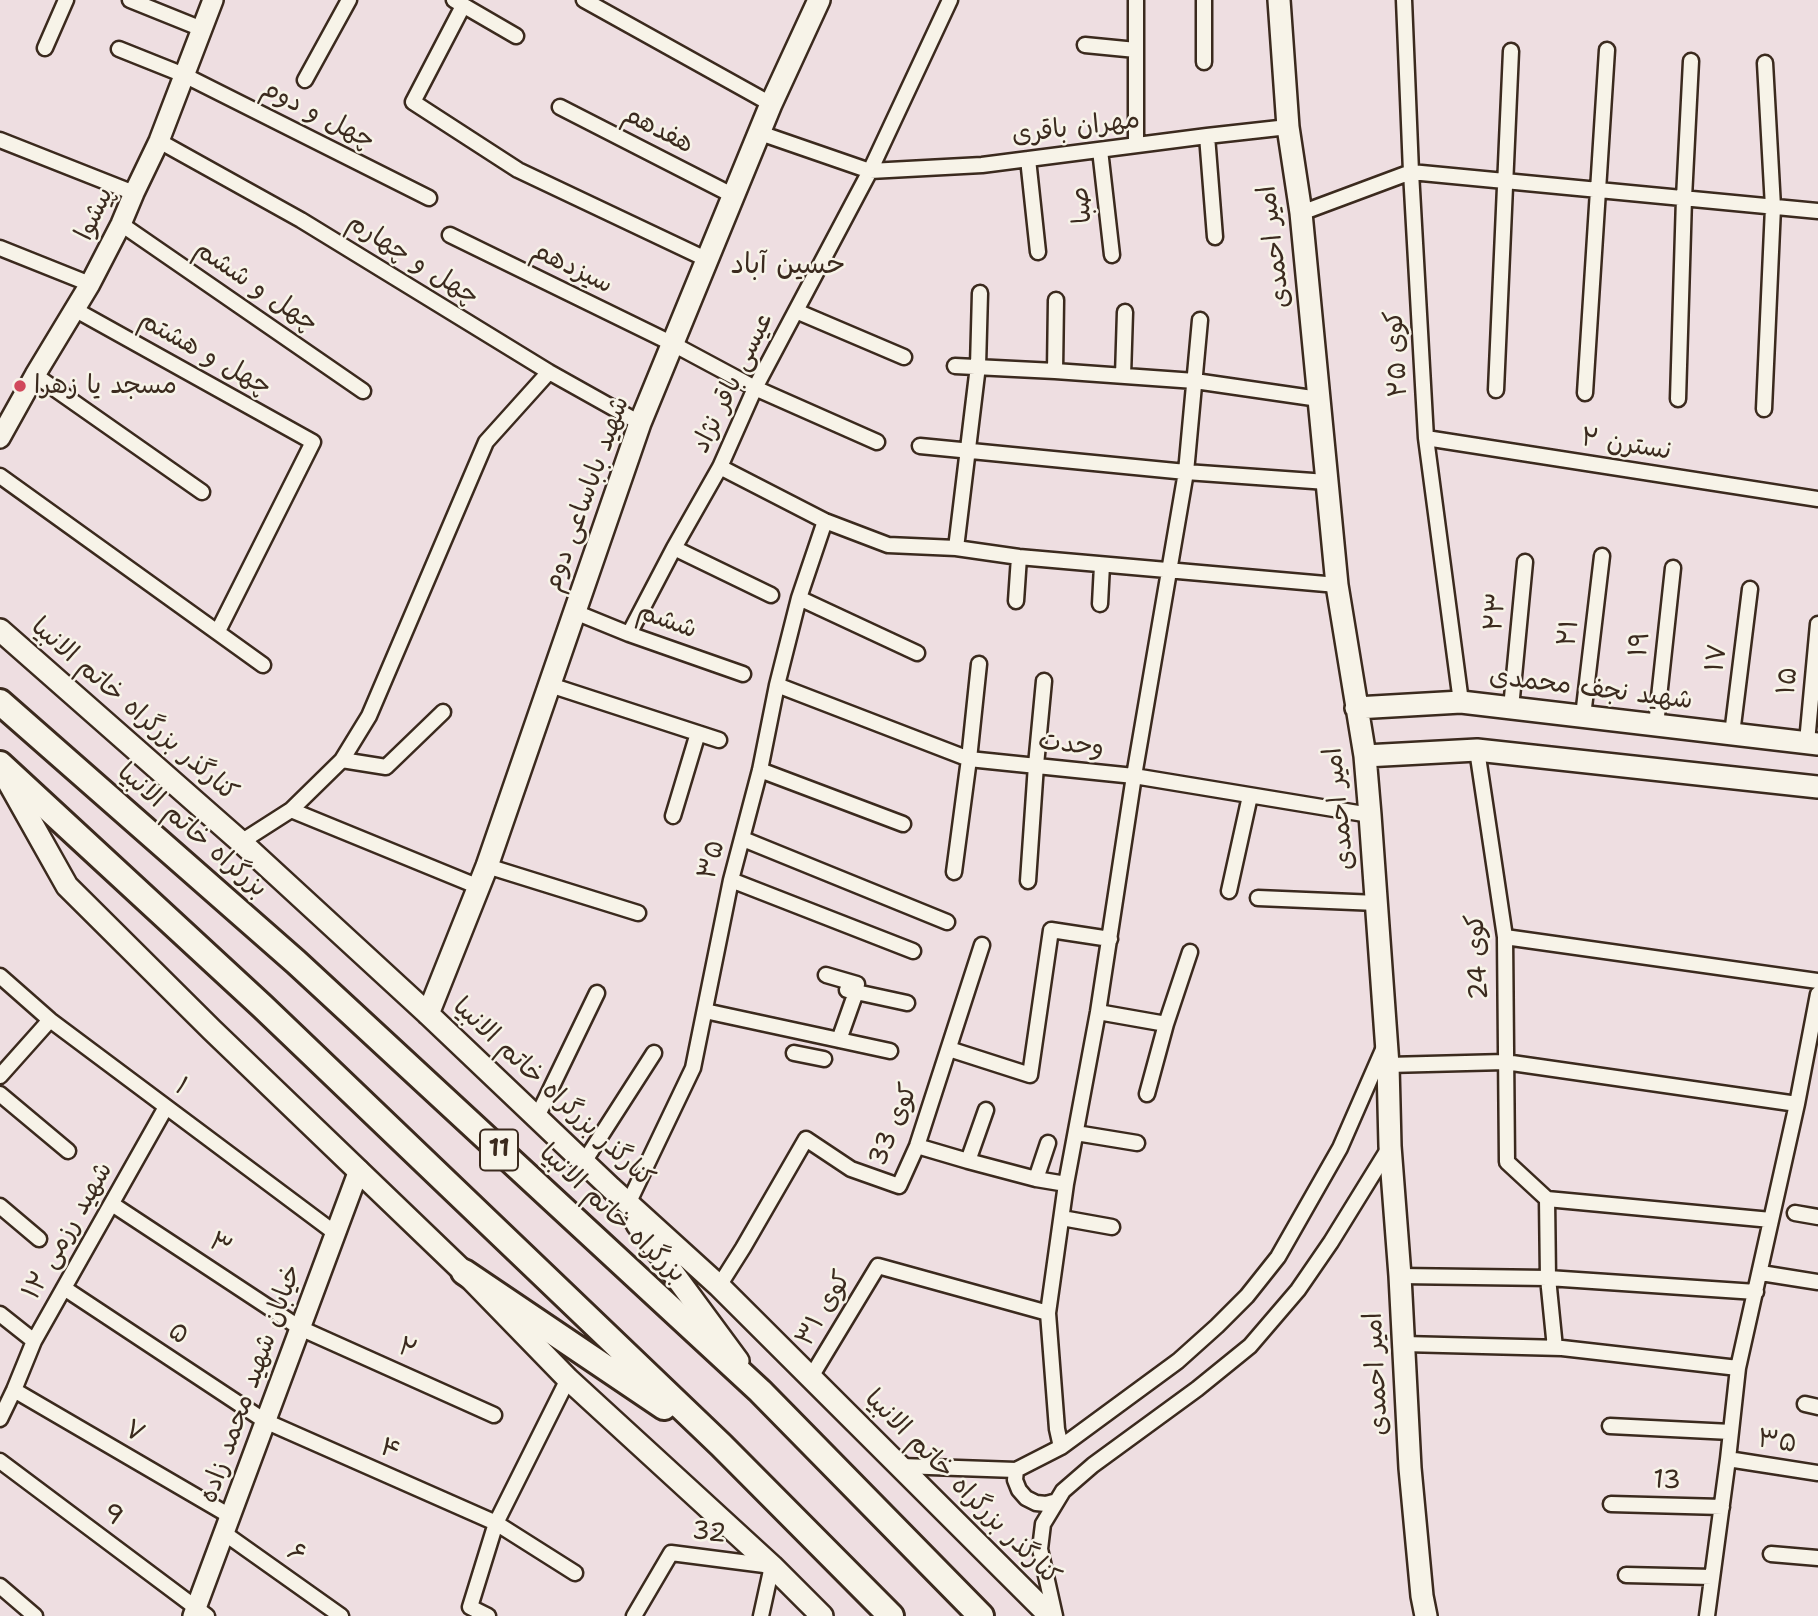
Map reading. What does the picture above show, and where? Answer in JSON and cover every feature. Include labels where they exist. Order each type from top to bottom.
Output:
[{"type":"highway","name":"بزرگراه خاتم الانبیا","points":[[0,702],[296,962],[760,1391],[981,1616]]},
{"type":"highway","name":"11","points":[[0,765],[262,1006],[721,1445],[891,1616]]},
{"type":"highway","points":[[464,1272],[721,1445]]},
{"type":"main road","name":"شهید باباساعی دوم","points":[[428,1014],[487,866],[640,423],[771,104],[818,0]]},
{"type":"main road","name":"امیر احمدی","points":[[1279,0],[1288,127],[1301,214],[1337,585],[1364,756],[1370,816],[1388,1065],[1390,1146],[1410,1468],[1426,1616]]},
{"type":"main road","name":"کنارگذر بزرگراه خاتم الانبیا","points":[[0,630],[241,842],[719,1286],[1053,1616]]},
{"type":"main road","name":"شهید نجف محمدی","points":[[1356,708],[1461,702],[1812,743]]},
{"type":"main road","points":[[1364,756],[1477,750],[1818,787]]},
{"type":"main road","points":[[0,765],[67,886],[464,1272],[568,1379],[772,1566],[822,1616]]},
{"type":"main road","points":[[611,1188],[760,1391]]},
{"type":"street","points":[[45,48],[66,0]]},
{"type":"street","points":[[130,0],[202,29]]},
{"type":"street","name":"پیشوا","points":[[0,438],[90,284],[121,224],[159,141],[213,0]]},
{"type":"street","points":[[305,80],[349,0]]},
{"type":"street","points":[[584,0],[771,104]]},
{"type":"street","name":"عیسی باقر نژاد","points":[[629,634],[720,467],[755,388],[870,171],[950,0]]},
{"type":"street","points":[[1136,0],[1136,145]]},
{"type":"street","points":[[1203,0],[1204,62]]},
{"type":"street","name":"کوی ۲۵","points":[[1404,0],[1426,438],[1461,702]]},
{"type":"street","points":[[516,36],[458,3],[413,102],[519,170],[708,260]]},
{"type":"street","points":[[1085,45],[1136,50]]},
{"type":"street","name":"چهل و دوم","points":[[119,49],[184,75],[429,198]]},
{"type":"street","points":[[1585,393],[1606,50]]},
{"type":"street","points":[[1496,390],[1511,51]]},
{"type":"street","points":[[1678,399],[1691,61]]},
{"type":"street","points":[[1764,410],[1773,207],[1766,63]]},
{"type":"street","name":"هفدهم","points":[[560,107],[734,196]]},
{"type":"street","name":"مهران باقری","points":[[870,171],[982,165],[1288,127]]},
{"type":"street","points":[[760,133],[870,171]]},
{"type":"street","points":[[1207,135],[1215,237]]},
{"type":"street","points":[[0,140],[134,192]]},
{"type":"street","name":"چهل و چهارم","points":[[159,141],[301,220],[549,372],[640,423]]},
{"type":"street","name":"صبا","points":[[1100,149],[1112,255]]},
{"type":"street","points":[[1027,159],[1038,252]]},
{"type":"street","points":[[1301,214],[1411,172],[1818,211]]},
{"type":"street","name":"چهل و ششم","points":[[121,224],[363,391]]},
{"type":"street","name":"سیزدهم","points":[[450,235],[673,344],[755,388],[877,442]]},
{"type":"street","points":[[0,247],[90,284]]},
{"type":"street","points":[[956,548],[978,366],[980,293]]},
{"type":"street","points":[[1055,371],[1056,300]]},
{"type":"street","name":"چهل و هشتم","points":[[75,309],[313,442],[218,631]]},
{"type":"street","points":[[796,311],[904,357]]},
{"type":"street","points":[[1123,376],[1125,312]]},
{"type":"street","points":[[1061,1447],[1057,1429],[1048,1313],[1066,1184],[1098,1012],[1186,472],[1200,320]]},
{"type":"street","points":[[955,366],[1195,381],[1320,399]]},
{"type":"street","points":[[241,842],[291,810],[342,760],[369,716],[486,442],[549,372]]},
{"type":"street","points":[[35,375],[202,492]]},
{"type":"street","name":"نسترن ۲","points":[[1426,438],[1818,499]]},
{"type":"street","points":[[920,446],[1186,472],[1327,482]]},
{"type":"street","points":[[720,467],[825,521],[888,545],[956,548],[1019,557],[1337,585]]},
{"type":"street","points":[[0,476],[263,665]]},
{"type":"street","name":"۳۵","points":[[628,1203],[693,1068],[731,880],[760,770],[776,685],[799,598],[825,521]]},
{"type":"street","points":[[674,548],[771,595]]},
{"type":"street","name":"۲۱","points":[[1583,716],[1602,556]]},
{"type":"street","points":[[1016,601],[1019,557]]},
{"type":"street","name":"۲۳","points":[[1511,708],[1525,562]]},
{"type":"street","points":[[1100,604],[1102,565]]},
{"type":"street","name":"۱۹","points":[[1656,725],[1673,568]]},
{"type":"street","name":"۱۷","points":[[1732,734],[1750,589]]},
{"type":"street","points":[[799,598],[917,653]]},
{"type":"street","name":"ششم","points":[[575,612],[743,674]]},
{"type":"street","name":"۱۵","points":[[1812,743],[1818,624]]},
{"type":"street","points":[[954,872],[979,664]]},
{"type":"street","points":[[1028,881],[1044,681]]},
{"type":"street","points":[[550,685],[719,740]]},
{"type":"street","name":"وحدت","points":[[776,685],[969,759],[1135,776],[1370,816]]},
{"type":"street","points":[[342,760],[386,767],[443,712]]},
{"type":"street","points":[[673,816],[698,733]]},
{"type":"street","name":"کوی 24","points":[[1477,750],[1505,937],[1507,1162],[1547,1199]]},
{"type":"street","points":[[760,770],[903,824]]},
{"type":"street","points":[[1229,891],[1250,796]]},
{"type":"street","points":[[291,810],[479,887]]},
{"type":"street","points":[[743,839],[947,922]]},
{"type":"street","points":[[487,866],[638,913]]},
{"type":"street","points":[[731,880],[913,951]]},
{"type":"street","points":[[1258,898],[1377,903]]},
{"type":"street","points":[[949,1049],[1030,1075],[1051,930],[1110,939]]},
{"type":"street","points":[[1505,937],[1818,981]]},
{"type":"street","name":"کوی 33","points":[[719,1286],[806,1139],[851,1169],[899,1186],[917,1146],[982,945]]},
{"type":"street","points":[[1147,1094],[1166,1024],[1190,952]]},
{"type":"street","points":[[794,1053],[823,1063],[850,991],[857,984],[826,975]]},
{"type":"street","name":"۱","points":[[0,976],[50,1020],[335,1233]]},
{"type":"street","points":[[850,991],[908,1003]]},
{"type":"street","points":[[537,1118],[597,993]]},
{"type":"street","points":[[1707,1616],[1738,1368],[1797,1104],[1818,994]]},
{"type":"street","points":[[705,1011],[890,1051]]},
{"type":"street","points":[[1098,1012],[1166,1024]]},
{"type":"street","points":[[0,1076],[50,1020]]},
{"type":"street","points":[[901,1466],[1016,1470],[1061,1447],[1160,1375],[1217,1326],[1247,1296],[1278,1257],[1340,1148],[1385,1044]]},
{"type":"street","points":[[583,1162],[654,1052]]},
{"type":"street","points":[[1388,1065],[1505,1062],[1797,1104]]},
{"type":"street","points":[[0,1094],[68,1151]]},
{"type":"street","name":"شهید رزمی ۱۲","points":[[0,1419],[34,1341],[166,1107]]},
{"type":"street","points":[[968,1161],[986,1110]]},
{"type":"street","points":[[1076,1133],[1137,1143]]},
{"type":"street","points":[[1036,1179],[1048,1143]]},
{"type":"street","points":[[917,1146],[1036,1179],[1066,1184]]},
{"type":"street","points":[[1053,1616],[1040,1549],[1043,1524],[1063,1491],[1093,1465],[1197,1389],[1250,1346],[1304,1281],[1390,1146]]},
{"type":"street","name":"خیابان شهید محمد زاده","points":[[198,1613],[227,1524],[359,1170]]},
{"type":"street","points":[[1555,1348],[1548,1278],[1547,1199],[1771,1220]]},
{"type":"street","name":"۳","points":[[112,1204],[300,1328]]},
{"type":"street","points":[[0,1206],[39,1239]]},
{"type":"street","points":[[1795,1213],[1818,1217]]},
{"type":"street","points":[[1062,1218],[1112,1227]]},
{"type":"street","name":"کوی ۳۱","points":[[811,1377],[878,1266],[1048,1313]]},
{"type":"street","points":[[1760,1273],[1818,1282]]},
{"type":"street","points":[[1400,1276],[1548,1278],[1756,1292]]},
{"type":"street","name":"۵","points":[[64,1287],[265,1421]]},
{"type":"street","points":[[0,1314],[34,1341]]},
{"type":"street","name":"۲","points":[[300,1328],[495,1415]]},
{"type":"street","points":[[1404,1344],[1555,1348],[1738,1368]]},
{"type":"street","points":[[488,1616],[470,1607],[496,1523],[568,1379]]},
{"type":"street","name":"۷","points":[[14,1390],[227,1524]]},
{"type":"street","name":"۴","points":[[265,1421],[496,1523],[575,1573]]},
{"type":"street","points":[[1609,1426],[1731,1432]]},
{"type":"street","name":"۳۵","points":[[1728,1459],[1818,1473]]},
{"type":"street","name":"9","points":[[0,1461],[198,1613]]},
{"type":"street","points":[[1016,1470],[1019,1490],[1026,1498],[1036,1503],[1056,1501]]},
{"type":"street","name":"13","points":[[1611,1504],[1722,1507]]},
{"type":"street","name":"۶","points":[[227,1524],[341,1616]]},
{"type":"street","name":"32","points":[[635,1616],[671,1553],[772,1566]]},
{"type":"street","points":[[1771,1554],[1818,1559]]},
{"type":"street","points":[[761,1616],[772,1566]]},
{"type":"street","points":[[1626,1575],[1712,1577]]},
{"type":"street","points":[[0,1586],[35,1616]]},
{"type":"place","name":"مسجد یا زهرا","points":[[20,386]]},
{"type":"district","name":"حسین آباد","points":[[788,266]]}]
